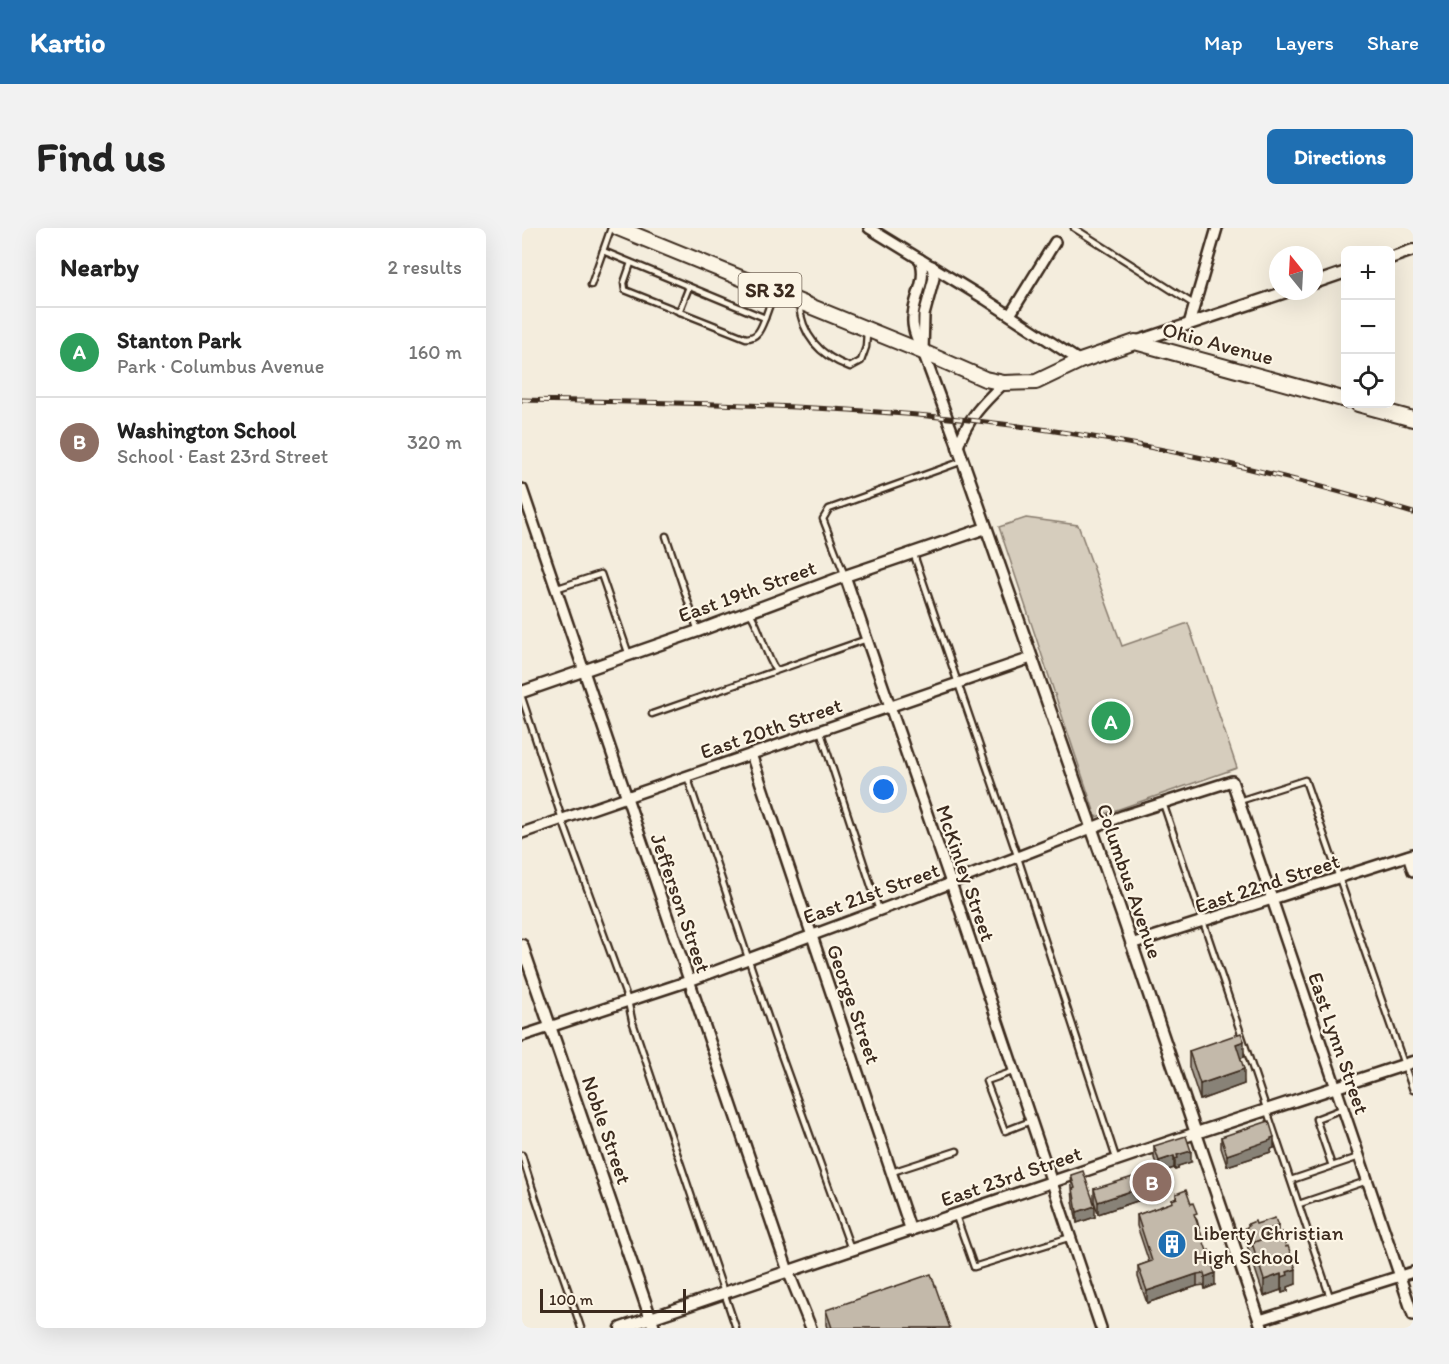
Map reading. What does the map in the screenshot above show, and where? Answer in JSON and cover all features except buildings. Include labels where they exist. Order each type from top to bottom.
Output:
[{"type":"main road","name":"SR 32","points":[[618,228],[985,379],[1004,383],[1036,382],[1080,361]]},
{"type":"main road","name":"Ohio Avenue","points":[[1080,361],[1135,342],[1341,399]]},
{"type":"main road","points":[[1373,408],[1413,419]]},
{"type":"street","points":[[1189,324],[1217,228]]},
{"type":"street","points":[[874,229],[1080,361]]},
{"type":"street","points":[[1010,315],[1055,242]]},
{"type":"street","points":[[1395,256],[1413,250]]},
{"type":"street","points":[[920,259],[924,276],[913,317],[915,333],[923,352]]},
{"type":"street","name":"Columbus Avenue","points":[[932,266],[934,278],[924,315],[923,352],[1131,944],[1261,1324]]},
{"type":"street","points":[[1323,280],[1341,275]]},
{"type":"street","points":[[1135,342],[1269,298]]},
{"type":"street","points":[[958,447],[962,434],[982,403],[1004,383]]},
{"type":"street","name":"Jefferson Street","points":[[522,489],[788,1271],[811,1328]]},
{"type":"street","name":"East 19th Street","points":[[522,692],[986,528]]},
{"type":"street","name":"McKinley Street","points":[[845,576],[1101,1328]]},
{"type":"street","name":"East 20th Street","points":[[522,833],[1031,658]]},
{"type":"street","name":"George Street","points":[[751,754],[911,1231]]},
{"type":"street","name":"East 21st Street","points":[[522,1036],[689,981],[1091,829],[1232,781]]},
{"type":"street","name":"East Lynn Street","points":[[1232,781],[1413,1315]]},
{"type":"street","points":[[1411,855],[1413,871]]},
{"type":"street","name":"East 22nd Street","points":[[1131,944],[1411,855]]},
{"type":"street","name":"Noble Street","points":[[522,945],[652,1323]]},
{"type":"street","name":"East 23rd Street","points":[[621,1328],[652,1323],[724,1293],[788,1271],[1409,1063]]},
{"type":"street","points":[[1261,1324],[1330,1297],[1413,1272]]},
{"type":"lane","points":[[591,285],[611,228]]},
{"type":"lane","points":[[1074,228],[1194,305]]},
{"type":"lane","points":[[603,251],[765,318]]},
{"type":"lane","points":[[631,263],[624,283],[625,290],[746,338],[758,333],[774,292]]},
{"type":"lane","points":[[679,312],[689,287]]},
{"type":"lane","points":[[798,302],[800,322],[806,332],[812,341],[834,361],[850,366],[861,361],[866,347],[867,330]]},
{"type":"lane","points":[[845,576],[823,519],[829,509],[963,461]]},
{"type":"lane","points":[[666,536],[698,631]]},
{"type":"lane","points":[[913,552],[1018,858],[1117,1160]]},
{"type":"lane","points":[[555,589],[601,574],[629,655]]},
{"type":"lane","points":[[749,612],[756,622],[771,663],[776,670]]},
{"type":"lane","points":[[652,714],[867,639]]},
{"type":"lane","points":[[522,698],[562,819],[628,1001],[632,1020],[736,1328]]},
{"type":"lane","points":[[820,730],[879,910]]},
{"type":"lane","points":[[687,776],[775,1038],[852,1250]]},
{"type":"lane","points":[[1239,801],[1305,780],[1409,1063],[1413,1090]]},
{"type":"lane","points":[[1163,803],[1330,1297]]},
{"type":"lane","points":[[1015,1071],[986,1081],[1005,1131],[1032,1121]]},
{"type":"lane","points":[[1332,1166],[1316,1119],[1343,1109]]},
{"type":"lane","points":[[892,1172],[957,1151]]},
{"type":"lane","points":[[522,1155],[535,1199],[561,1266],[581,1328]]},
{"type":"lane","points":[[1291,1180],[1359,1157]]},
{"type":"lane","points":[[1299,1203],[1367,1181]]},
{"type":"lane","points":[[956,1215],[974,1267],[1071,1237]]},
{"type":"shaded area","points":[[1026,518],[1078,525],[1122,646],[1188,623],[1237,768],[1096,817],[999,527]]},
{"type":"railway","points":[[522,400],[828,409],[1011,425],[1113,440],[1214,460],[1413,513]]},
{"type":"place","name":"Stanton Park","points":[[1111,721]]},
{"type":"place","name":"Washington School","points":[[1152,1182]]},
{"type":"place","name":"Liberty Christian High School","points":[[1172,1244]]}]
